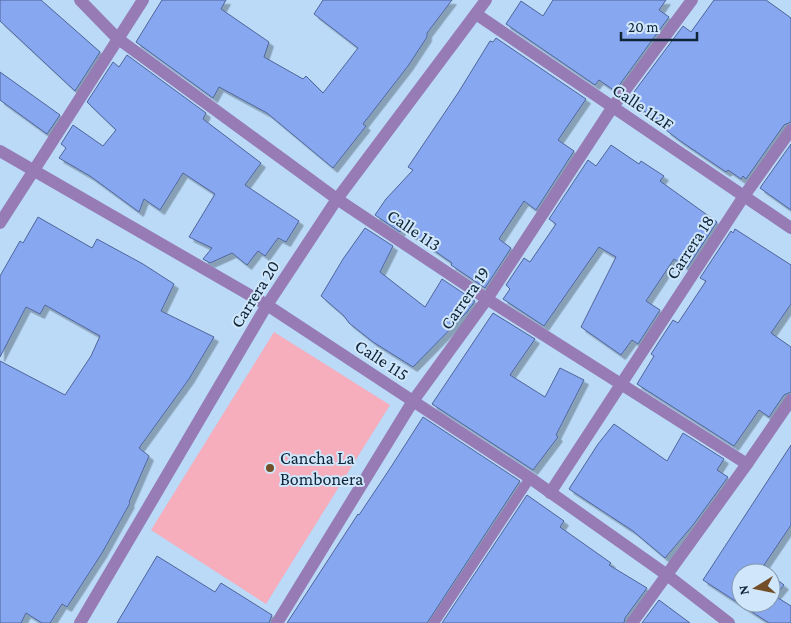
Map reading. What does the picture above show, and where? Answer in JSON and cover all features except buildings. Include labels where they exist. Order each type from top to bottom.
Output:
[{"type":"street","name":"Calle 113","points":[[80,0],[117,38],[337,199],[487,299],[747,464]]},
{"type":"street","points":[[0,222],[143,0]]},
{"type":"street","name":"Carrera 20","points":[[80,623],[267,305],[337,199],[486,0]]},
{"type":"street","name":"Carrera 19","points":[[277,623],[413,401],[487,299],[612,108],[692,0]]},
{"type":"street","name":"Calle 112F","points":[[476,14],[791,228]]},
{"type":"street","name":"Carrera 18","points":[[550,493],[744,196],[791,130]]},
{"type":"street","name":"Calle 115","points":[[0,151],[267,305],[530,478],[667,575],[729,623]]},
{"type":"street","points":[[632,623],[791,400]]},
{"type":"lane","points":[[434,623],[530,478]]},
{"type":"shaded area","name":"Cancha La Bombonera","points":[[274,332],[390,405],[266,604],[151,530]]},
{"type":"place","name":"Cancha La Bombonera","points":[[270,468]]}]
